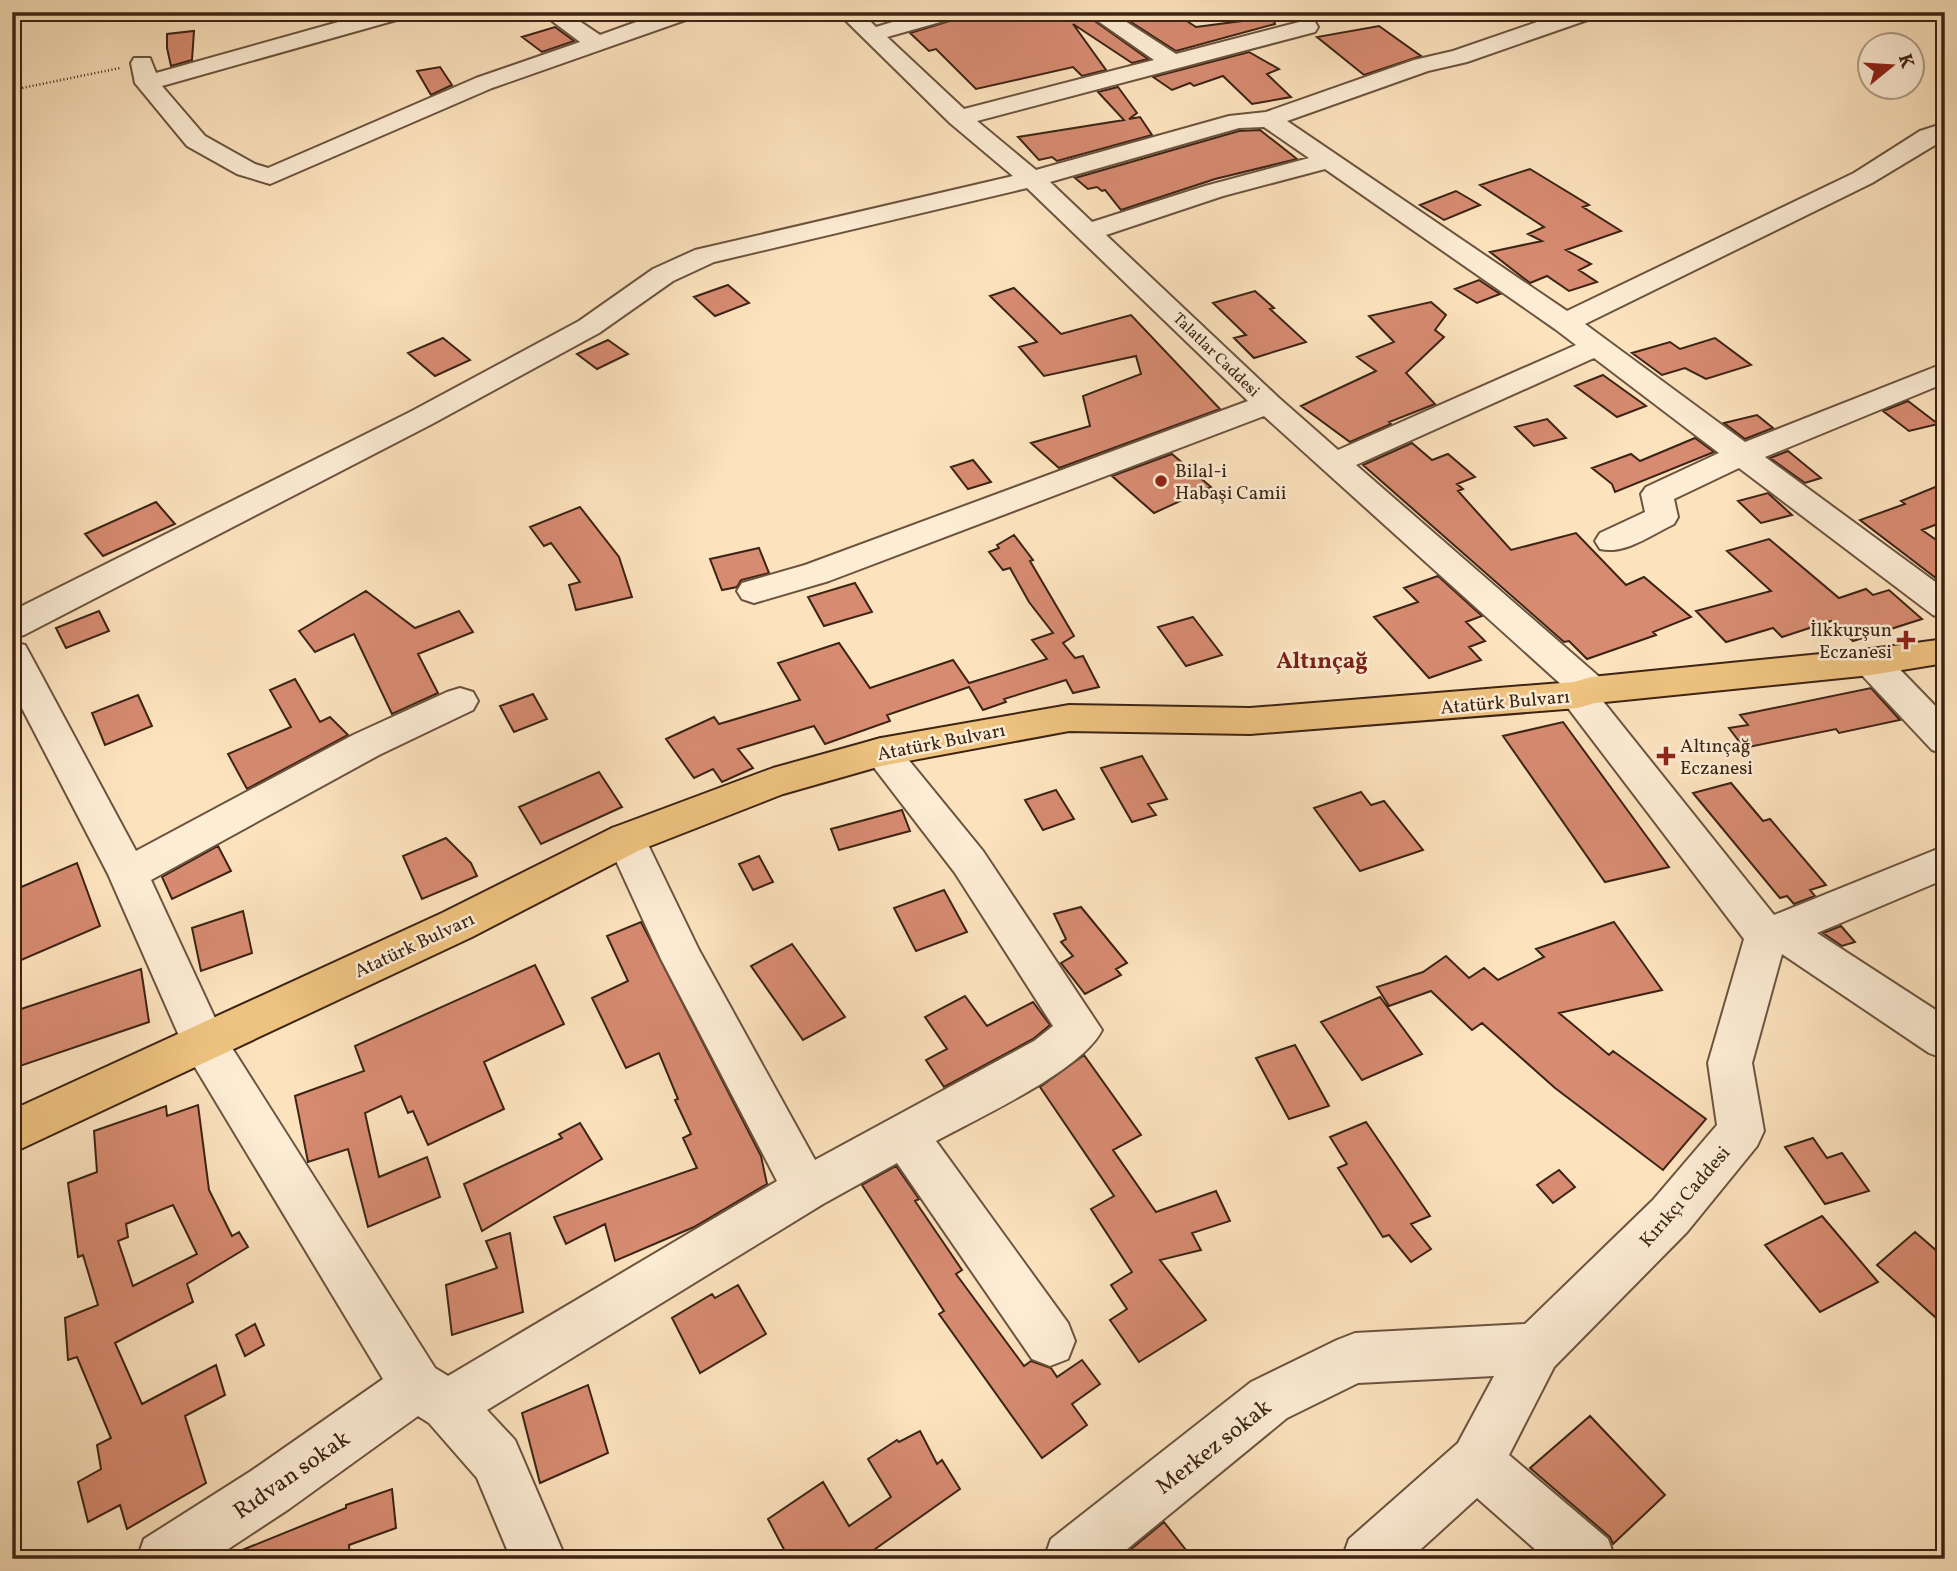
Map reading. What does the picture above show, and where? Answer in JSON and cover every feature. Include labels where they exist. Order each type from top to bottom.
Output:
[{"type":"main road","name":"Atatürk Bulvarı","points":[[12,1132],[457,925],[626,839],[773,782],[881,752],[1069,718],[1250,721],[1585,693],[1871,662],[1945,650]]},
{"type":"street","points":[[399,12],[144,73],[197,141],[246,169],[270,176],[484,83],[687,12]]},
{"type":"street","points":[[551,12],[596,42]]},
{"type":"street","name":"Talatlar Caddesi","points":[[848,12],[960,118],[1032,179],[1268,404],[1585,693]]},
{"type":"street","points":[[871,35],[950,12]]},
{"type":"street","points":[[1096,12],[1173,62]]},
{"type":"street","points":[[12,626],[421,418],[589,327],[663,275],[705,256],[1032,179],[1238,121],[1269,119],[1422,65],[1459,57],[1588,12]]},
{"type":"street","points":[[960,118],[1307,27]]},
{"type":"street","points":[[1269,119],[1565,323],[1945,607]]},
{"type":"street","points":[[1565,323],[1863,178],[1929,136],[1945,130]]},
{"type":"street","points":[[1087,232],[1214,191],[1328,161]]},
{"type":"street","points":[[1335,463],[1595,347]]},
{"type":"street","points":[[1612,541],[1662,517],[1657,494],[1742,455],[1945,372]]},
{"type":"street","points":[[754,591],[817,573],[1268,404]]},
{"type":"street","points":[[12,654],[128,874],[203,1041],[432,1396],[495,1459],[539,1559]]},
{"type":"street","points":[[1871,662],[1945,740]]},
{"type":"street","points":[[1585,693],[1774,934],[1945,1040]]},
{"type":"street","points":[[128,874],[366,745],[460,701]]},
{"type":"street","name":"Rıdvan sokak","points":[[164,1559],[270,1490],[432,1396],[1050,1055],[1080,1030],[969,862],[881,752]]},
{"type":"street","points":[[626,839],[682,959],[806,1189]]},
{"type":"street","points":[[1774,934],[1945,862]]},
{"type":"street","name":"Kırıkçı Caddesi","points":[[1477,1462],[1536,1349],[1670,1216],[1741,1131],[1730,1063],[1774,934]]},
{"type":"street","points":[[905,1136],[1050,1342]]},
{"type":"street","name":"Merkez sokak","points":[[1071,1559],[1269,1401],[1354,1358],[1536,1349]]},
{"type":"street","points":[[1369,1559],[1477,1462],[1588,1559]]},
{"type":"path","points":[[12,90],[144,73]]},
{"type":"building","points":[[979,12],[1082,12],[1148,59],[1132,63],[1073,24],[1106,70],[1082,76],[1073,67],[976,89],[936,49],[929,51],[910,33]]},
{"type":"building","points":[[1131,12],[1173,12],[1196,27],[1273,17],[1275,24],[1176,51],[1120,15]]},
{"type":"building","points":[[1379,26],[1421,56],[1364,75],[1317,37]]},
{"type":"building","points":[[555,27],[574,41],[542,52],[522,37]]},
{"type":"building","points":[[194,31],[192,60],[171,66],[167,34]]},
{"type":"building","points":[[1249,52],[1279,69],[1267,74],[1291,97],[1252,104],[1223,76],[1172,90],[1153,77]]},
{"type":"building","points":[[440,67],[452,85],[431,95],[417,71]]},
{"type":"building","points":[[1118,87],[1137,113],[1129,119],[1140,117],[1152,135],[1057,161],[1052,157],[1039,160],[1018,137],[1124,120],[1098,92]]},
{"type":"building","points":[[1260,130],[1297,159],[1215,179],[1121,210],[1105,190],[1097,187],[1088,189],[1075,178],[1239,131]]},
{"type":"building","points":[[1530,169],[1589,205],[1583,207],[1621,231],[1566,250],[1591,264],[1579,270],[1597,282],[1569,291],[1547,276],[1530,283],[1490,252],[1542,241],[1528,234],[1544,227],[1480,185]]},
{"type":"building","points":[[1456,191],[1480,205],[1444,220],[1420,205]]},
{"type":"building","points":[[1479,280],[1500,294],[1477,303],[1455,289]]},
{"type":"building","points":[[728,285],[749,303],[715,316],[694,297]]},
{"type":"building","points":[[1014,288],[1061,334],[1131,315],[1220,409],[1059,468],[1031,443],[1090,426],[1083,396],[1141,374],[1136,356],[1044,376],[1019,347],[1037,342],[990,296]]},
{"type":"building","points":[[1255,291],[1274,308],[1270,309],[1306,342],[1254,358],[1234,338],[1246,335],[1213,303]]},
{"type":"building","points":[[1431,302],[1446,315],[1435,330],[1444,337],[1406,373],[1435,404],[1389,422],[1391,424],[1350,442],[1301,406],[1376,371],[1357,357],[1394,342],[1369,316]]},
{"type":"building","points":[[443,338],[470,360],[435,376],[408,353]]},
{"type":"building","points":[[1715,338],[1751,365],[1706,379],[1685,368],[1662,375],[1632,353],[1670,342],[1680,349]]},
{"type":"building","points":[[608,340],[628,354],[597,369],[577,354]]},
{"type":"building","points":[[1603,375],[1646,406],[1617,417],[1575,386]]},
{"type":"building","points":[[1908,401],[1938,424],[1909,431],[1883,411]]},
{"type":"building","points":[[1757,415],[1773,428],[1745,439],[1724,423]]},
{"type":"building","points":[[1547,419],[1566,438],[1534,446],[1515,427]]},
{"type":"building","points":[[1695,438],[1714,452],[1615,492],[1612,484],[1592,468],[1631,454],[1640,461]]},
{"type":"building","points":[[1412,443],[1432,460],[1448,454],[1475,477],[1457,484],[1463,489],[1458,491],[1511,550],[1576,533],[1626,585],[1644,577],[1691,617],[1653,632],[1656,635],[1587,659],[1569,641],[1564,642],[1363,465]]},
{"type":"building","points":[[1788,451],[1821,478],[1805,483],[1770,458]]},
{"type":"building","name":"Bilal-i Habaşi Camii","points":[[1172,454],[1211,487],[1154,513],[1112,476]]},
{"type":"building","points":[[973,460],[991,482],[968,489],[951,467]]},
{"type":"building","points":[[1945,483],[1945,521],[1922,530],[1945,546],[1945,585],[1860,520],[1905,504],[1901,501]]},
{"type":"building","points":[[1768,493],[1792,515],[1761,523],[1738,501]]},
{"type":"building","points":[[156,502],[175,524],[103,556],[85,534]]},
{"type":"building","points":[[580,507],[619,557],[632,597],[576,610],[569,585],[580,582],[551,543],[544,546],[530,527]]},
{"type":"building","points":[[1014,535],[1033,560],[1030,561],[1074,636],[1063,643],[1075,658],[1083,656],[1099,687],[1073,693],[1066,680],[1004,699],[1006,702],[983,710],[969,687],[887,715],[890,721],[825,744],[814,726],[738,749],[753,768],[722,782],[713,769],[694,778],[666,739],[714,717],[719,724],[800,700],[778,663],[839,643],[870,688],[953,660],[969,683],[1047,659],[1032,640],[1053,633],[1029,602],[1010,568],[1003,570],[989,552],[999,548],[997,545]]},
{"type":"building","points":[[1769,539],[1839,598],[1866,589],[1873,595],[1889,590],[1922,619],[1853,641],[1831,621],[1782,637],[1773,628],[1726,642],[1696,611],[1771,591],[1727,551]]},
{"type":"building","points":[[759,548],[769,573],[741,580],[737,587],[722,590],[710,559]]},
{"type":"building","points":[[1438,576],[1482,616],[1466,622],[1485,641],[1469,647],[1481,660],[1429,678],[1374,617],[1418,602],[1404,588]]},
{"type":"building","points":[[855,583],[872,612],[824,626],[808,597]]},
{"type":"building","points":[[366,591],[415,628],[459,611],[473,632],[418,654],[438,693],[392,714],[354,634],[315,652],[299,631]]},
{"type":"building","points":[[99,611],[109,631],[66,648],[56,628]]},
{"type":"building","points":[[1193,617],[1222,655],[1186,666],[1158,627]]},
{"type":"building","points":[[295,679],[320,722],[330,717],[348,735],[247,789],[228,754],[291,727],[270,690]]},
{"type":"building","points":[[1871,688],[1900,720],[1839,733],[1836,729],[1744,748],[1729,728],[1748,725],[1740,715]]},
{"type":"building","points":[[533,694],[547,719],[514,732],[500,706]]},
{"type":"building","points":[[138,695],[152,726],[105,745],[92,713]]},
{"type":"building","points":[[1563,722],[1669,867],[1605,882],[1503,736]]},
{"type":"building","points":[[1142,756],[1167,799],[1148,804],[1156,815],[1132,822],[1101,768]]},
{"type":"building","points":[[599,772],[622,807],[541,844],[519,807]]},
{"type":"building","points":[[1731,783],[1763,821],[1770,819],[1826,885],[1810,890],[1815,896],[1794,904],[1787,896],[1780,898],[1693,793]]},
{"type":"building","points":[[1056,790],[1074,819],[1043,830],[1025,800]]},
{"type":"building","points":[[1361,792],[1371,805],[1384,801],[1423,850],[1360,871],[1314,808]]},
{"type":"building","points":[[902,810],[910,831],[839,850],[831,829]]},
{"type":"building","points":[[446,838],[471,863],[477,876],[422,899],[403,856]]},
{"type":"building","points":[[218,846],[231,871],[172,899],[162,877]]},
{"type":"building","points":[[759,856],[773,882],[753,890],[739,864]]},
{"type":"building","points":[[77,863],[100,926],[12,964],[12,891]]},
{"type":"building","points":[[944,890],[967,932],[916,951],[894,908]]},
{"type":"building","points":[[1081,907],[1127,963],[1116,969],[1121,975],[1085,994],[1061,963],[1073,956],[1061,942],[1066,939],[1054,914]]},
{"type":"building","points":[[243,911],[252,953],[201,971],[192,928]]},
{"type":"building","points":[[641,922],[761,1156],[767,1184],[694,1227],[615,1261],[605,1224],[566,1244],[554,1217],[697,1168],[683,1138],[691,1134],[675,1100],[678,1099],[659,1053],[626,1068],[592,998],[628,981],[607,936]]},
{"type":"building","points":[[1614,922],[1662,990],[1559,1013],[1609,1055],[1613,1051],[1706,1119],[1663,1170],[1555,1088],[1482,1023],[1472,1030],[1431,991],[1389,1006],[1377,987],[1423,972],[1446,956],[1469,978],[1484,968],[1498,980],[1544,957],[1536,949]]},
{"type":"building","points":[[1841,926],[1855,942],[1842,946],[1823,933]]},
{"type":"building","points":[[792,944],[845,1017],[803,1040],[751,966]]},
{"type":"building","points":[[535,965],[564,1024],[484,1062],[504,1109],[428,1145],[413,1111],[408,1113],[401,1096],[365,1113],[379,1177],[427,1157],[440,1197],[368,1227],[348,1149],[308,1162],[295,1096],[364,1071],[355,1046]]},
{"type":"building","points":[[141,969],[149,1022],[20,1066],[18,1040],[12,1042],[12,1012]]},
{"type":"building","points":[[965,996],[987,1026],[1033,1002],[1050,1025],[1033,1039],[944,1087],[926,1060],[947,1049],[925,1017]]},
{"type":"building","points":[[1380,997],[1422,1054],[1362,1080],[1321,1022]]},
{"type":"building","points":[[1295,1045],[1329,1106],[1289,1119],[1256,1058]]},
{"type":"building","points":[[1084,1055],[1141,1135],[1113,1150],[1156,1212],[1216,1191],[1230,1221],[1192,1233],[1201,1250],[1160,1260],[1206,1320],[1139,1362],[1110,1320],[1127,1309],[1111,1285],[1132,1272],[1091,1209],[1114,1196],[1040,1087]]},
{"type":"building","points":[[198,1105],[209,1190],[232,1236],[239,1232],[248,1247],[187,1284],[193,1302],[115,1343],[142,1404],[216,1365],[225,1395],[185,1416],[206,1483],[127,1529],[120,1505],[88,1522],[78,1482],[101,1469],[97,1445],[111,1438],[77,1357],[68,1360],[65,1318],[98,1305],[83,1255],[78,1257],[68,1183],[97,1172],[94,1131],[166,1106],[167,1116]],"holes":[[[173,1205],[197,1254],[133,1286],[118,1241],[128,1237],[126,1224]]]},
{"type":"building","points":[[1366,1122],[1430,1216],[1411,1224],[1431,1249],[1411,1262],[1389,1235],[1383,1237],[1338,1168],[1347,1164],[1330,1137]]},
{"type":"building","points":[[580,1123],[602,1159],[482,1231],[464,1184],[562,1138],[559,1134]]},
{"type":"building","points":[[1813,1138],[1827,1158],[1842,1153],[1869,1191],[1825,1204],[1785,1147]]},
{"type":"building","points":[[896,1166],[919,1199],[915,1201],[962,1270],[956,1274],[1024,1366],[1031,1361],[1051,1368],[1057,1377],[1082,1360],[1100,1384],[1072,1404],[1087,1425],[1042,1458],[939,1314],[944,1311],[862,1185]]},
{"type":"building","points":[[1559,1170],[1575,1187],[1553,1203],[1537,1185]]},
{"type":"building","points":[[1822,1216],[1878,1282],[1820,1312],[1765,1245]]},
{"type":"building","points":[[1915,1232],[1945,1258],[1945,1326],[1877,1265]]},
{"type":"building","points":[[510,1233],[523,1312],[452,1335],[446,1285],[497,1268],[486,1241]]},
{"type":"building","points":[[738,1285],[766,1334],[700,1373],[672,1318],[712,1294],[715,1298]]},
{"type":"building","points":[[255,1324],[264,1345],[245,1356],[236,1335]]},
{"type":"building","points":[[588,1385],[608,1453],[540,1483],[522,1413]]},
{"type":"building","points":[[1590,1416],[1665,1495],[1613,1544],[1610,1537],[1530,1468]]},
{"type":"building","points":[[920,1431],[937,1464],[942,1460],[960,1489],[861,1559],[789,1559],[768,1519],[823,1482],[849,1526],[891,1497],[868,1459],[897,1440],[899,1442]]},
{"type":"building","points":[[392,1489],[396,1528],[349,1545],[350,1559],[220,1559],[346,1508],[346,1505]]},
{"type":"building","points":[[1164,1522],[1193,1559],[1119,1559]]},
{"type":"place","name":"Bilal-i Habaşi Camii","points":[[1161,481]]},
{"type":"place","name":"İlkkurşun Eczanesi","points":[[1906,640]]},
{"type":"place","name":"Altınçağ Eczanesi","points":[[1666,756]]},
{"type":"district","name":"Altınçağ","points":[[1322,660]]}]
